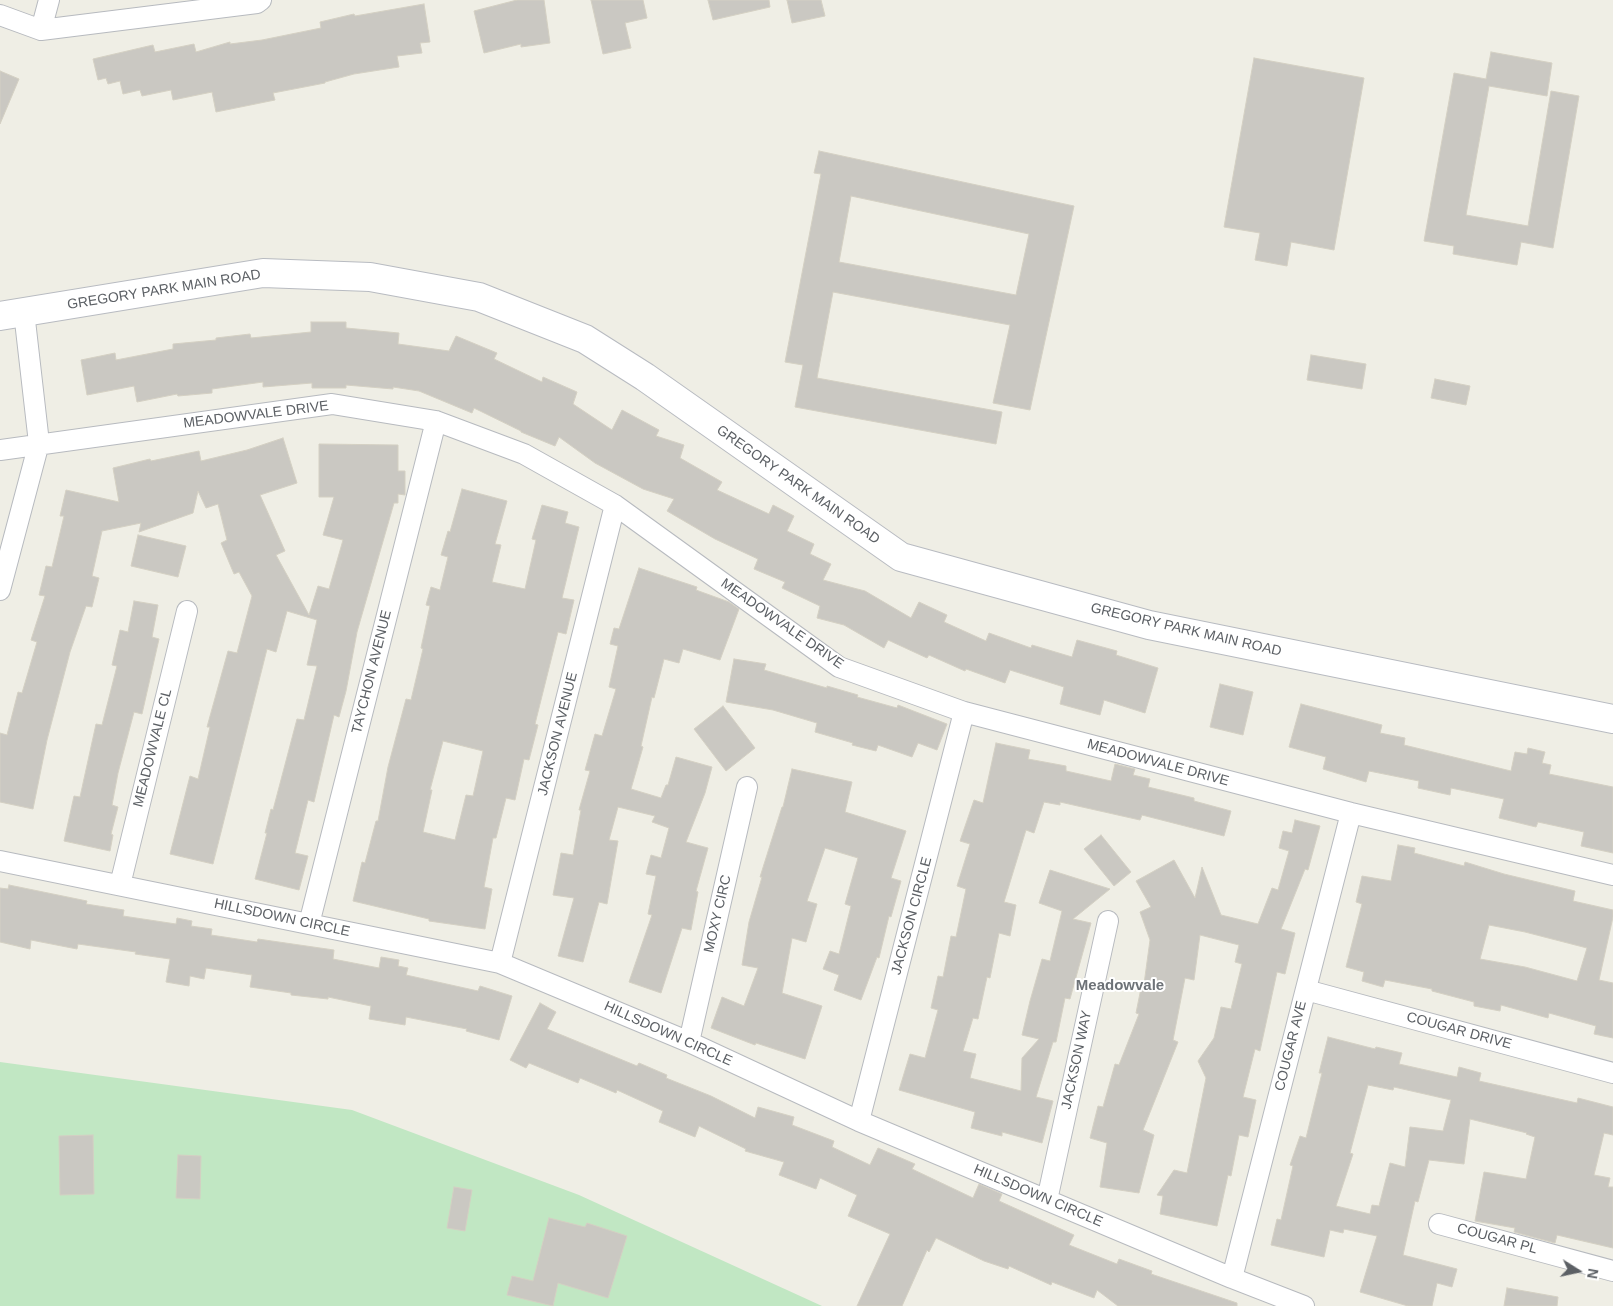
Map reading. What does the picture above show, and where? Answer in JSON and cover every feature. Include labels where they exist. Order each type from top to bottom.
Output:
[{"type":"street","points":[[41,30],[49,0]]},
{"type":"street","points":[[0,14],[41,30],[264,1]]},
{"type":"street","name":"GREGORY PARK MAIN ROAD","points":[[12,314],[263,273],[370,277],[479,297],[585,339],[646,377],[901,558],[1149,625],[1613,719]]},
{"type":"street","points":[[0,590],[39,443],[12,314]]},
{"type":"street","name":"MEADOWVALE DRIVE","points":[[0,450],[39,443],[332,404],[436,421],[524,454],[616,505],[839,666],[964,712],[1351,813],[1613,875]]},
{"type":"street","name":"TAYCHON AVENUE","points":[[309,924],[436,421]]},
{"type":"street","name":"JACKSON AVENUE","points":[[500,963],[616,505]]},
{"type":"street","name":"MEADOWVALE CL","points":[[120,885],[187,611]]},
{"type":"street","name":"JACKSON CIRCLE","points":[[859,1121],[964,712]]},
{"type":"street","name":"MOXY CIRC","points":[[689,1042],[747,787]]},
{"type":"street","name":"COUGAR AVE","points":[[1232,1278],[1351,813]]},
{"type":"street","name":"HILLSDOWN CIRCLE","points":[[0,860],[500,963],[689,1042],[859,1121],[1232,1278],[1304,1306]]},
{"type":"street","name":"JACKSON WAY","points":[[1047,1200],[1108,921]]},
{"type":"street","name":"COUGAR DRIVE","points":[[1306,990],[1613,1073]]},
{"type":"street","name":"COUGAR PL","points":[[1439,1224],[1613,1271]]},
{"type":"green space","points":[[0,1062],[352,1110],[579,1195],[822,1306],[0,1306]]},
{"type":"building","points":[[517,0],[544,0],[550,43],[521,47],[521,44],[484,53],[474,11]]},
{"type":"building","points":[[591,0],[643,0],[647,18],[625,23],[631,48],[603,54]]},
{"type":"building","points":[[708,0],[769,0],[770,7],[713,20]]},
{"type":"building","points":[[787,0],[821,0],[825,16],[792,23]]},
{"type":"building","points":[[424,4],[430,42],[420,43],[422,53],[397,56],[399,67],[354,74],[325,83],[273,93],[275,100],[216,112],[212,92],[173,100],[171,90],[142,96],[140,90],[123,94],[120,81],[108,84],[106,78],[98,80],[93,59],[153,45],[155,52],[194,44],[196,52],[230,42],[230,44],[262,40],[321,28],[320,22],[354,14],[355,16]]},
{"type":"building","points":[[1491,52],[1552,63],[1547,96],[1489,86],[1466,215],[1528,226],[1551,91],[1579,96],[1553,248],[1521,242],[1517,265],[1453,254],[1454,246],[1424,241],[1454,73],[1486,79]]},
{"type":"building","points":[[1254,58],[1364,78],[1334,250],[1291,242],[1287,266],[1255,260],[1260,233],[1224,227]]},
{"type":"building","points":[[0,71],[19,79],[0,124]]},
{"type":"building","points":[[819,151],[1074,206],[1030,410],[993,403],[1010,325],[833,292],[817,378],[1002,412],[996,444],[795,407],[803,365],[785,362],[821,174],[814,173]],"holes":[[[851,196],[1029,234],[1016,295],[839,262]]]},
{"type":"building","points":[[311,322],[346,322],[346,328],[399,333],[398,344],[449,351],[456,336],[497,353],[494,359],[542,382],[543,377],[577,392],[573,404],[612,430],[622,410],[659,430],[656,436],[684,445],[680,458],[722,482],[717,490],[769,514],[773,505],[794,516],[787,531],[814,544],[810,554],[831,564],[823,580],[865,591],[911,618],[919,602],[947,615],[944,622],[986,641],[989,633],[1031,648],[1032,645],[1072,657],[1077,640],[1117,651],[1116,655],[1158,668],[1145,713],[1104,700],[1100,715],[1060,704],[1064,687],[1010,670],[1005,683],[966,669],[965,671],[929,655],[927,658],[888,640],[884,648],[844,625],[817,618],[820,606],[782,588],[785,582],[754,569],[758,559],[715,539],[667,511],[674,499],[643,489],[595,463],[559,437],[555,446],[521,432],[474,408],[472,413],[419,391],[393,387],[393,389],[346,385],[346,388],[312,388],[312,383],[263,387],[263,382],[212,389],[212,393],[178,396],[177,394],[137,402],[134,386],[87,395],[81,360],[115,353],[116,360],[173,349],[173,344],[216,340],[216,338],[250,334],[251,338],[311,332]]},
{"type":"building","points":[[1311,355],[1366,364],[1362,389],[1307,380]]},
{"type":"building","points":[[1435,379],[1470,386],[1466,405],[1431,398]]},
{"type":"building","points":[[283,438],[297,483],[260,495],[285,551],[276,555],[309,615],[318,586],[329,589],[343,540],[323,535],[334,497],[319,497],[319,444],[398,445],[398,471],[405,471],[405,495],[398,494],[398,503],[394,503],[357,632],[339,717],[334,715],[314,802],[308,800],[295,853],[308,856],[299,890],[255,879],[271,809],[273,810],[297,719],[304,720],[317,666],[307,665],[317,620],[287,611],[276,652],[267,649],[213,864],[170,854],[190,776],[198,779],[210,727],[207,727],[228,651],[237,653],[252,596],[239,572],[234,574],[221,543],[227,540],[218,504],[206,508],[198,491],[193,513],[139,532],[141,523],[102,531],[92,576],[99,578],[92,607],[86,606],[70,652],[47,740],[33,809],[0,802],[0,733],[7,735],[18,692],[22,693],[37,642],[31,640],[45,596],[39,595],[46,566],[52,567],[64,516],[60,516],[66,490],[119,502],[113,468],[150,459],[151,461],[199,451],[201,461],[247,450]]},
{"type":"building","points":[[462,489],[507,501],[495,544],[501,545],[492,582],[525,589],[536,540],[532,539],[542,505],[568,512],[565,523],[579,527],[562,598],[574,600],[566,634],[558,632],[535,724],[538,725],[529,760],[524,759],[515,800],[506,798],[496,838],[493,838],[484,887],[492,889],[485,929],[429,921],[429,919],[353,901],[362,862],[365,863],[376,821],[378,821],[388,767],[406,699],[411,700],[423,649],[421,648],[430,606],[426,605],[431,587],[440,590],[448,557],[441,555],[448,531],[450,532]],"holes":[[[443,741],[483,751],[473,796],[466,795],[455,840],[423,832],[432,790],[430,790]]]},
{"type":"building","points":[[138,535],[186,546],[178,577],[131,566]]},
{"type":"building","points":[[639,568],[697,587],[696,590],[729,602],[739,609],[720,660],[683,649],[679,663],[664,659],[654,698],[652,697],[641,746],[643,747],[631,789],[661,798],[666,785],[668,785],[676,757],[712,767],[705,793],[686,842],[708,848],[696,891],[698,892],[691,930],[682,928],[661,993],[629,982],[652,915],[648,914],[656,876],[646,874],[651,855],[661,858],[669,828],[652,822],[655,816],[618,807],[609,840],[618,841],[607,904],[599,902],[583,962],[558,956],[574,898],[553,895],[561,853],[573,855],[581,810],[579,810],[590,771],[585,770],[595,734],[602,736],[616,689],[609,687],[618,646],[610,644],[614,628],[619,629]]},
{"type":"building","points":[[134,601],[158,605],[152,637],[159,639],[142,714],[134,712],[118,773],[112,805],[118,807],[111,834],[113,835],[110,851],[64,841],[74,796],[80,797],[96,724],[102,725],[117,666],[112,665],[120,630],[128,632]]},
{"type":"building","points":[[734,659],[766,664],[764,670],[827,688],[827,686],[897,708],[898,705],[947,724],[937,750],[918,743],[912,757],[878,745],[876,751],[852,745],[853,743],[815,732],[817,723],[773,710],[726,702]]},
{"type":"building","points":[[1220,684],[1253,692],[1243,735],[1210,727]]},
{"type":"building","points":[[1301,704],[1382,725],[1380,733],[1405,738],[1404,745],[1511,771],[1515,752],[1527,754],[1528,748],[1545,752],[1542,763],[1551,765],[1549,774],[1613,787],[1613,853],[1581,846],[1584,832],[1538,822],[1536,827],[1499,818],[1504,799],[1451,788],[1450,795],[1418,788],[1419,781],[1369,771],[1366,782],[1323,769],[1326,757],[1289,747]]},
{"type":"building","points":[[723,706],[755,748],[726,771],[694,729]]},
{"type":"building","points":[[996,743],[1030,750],[1028,759],[1066,766],[1066,771],[1111,781],[1115,764],[1135,769],[1133,775],[1150,779],[1148,787],[1194,798],[1194,801],[1231,811],[1224,836],[1142,815],[1140,820],[1060,802],[1060,805],[1044,802],[1034,833],[1026,830],[1004,902],[1016,905],[1010,936],[999,933],[990,978],[987,977],[978,1019],[973,1018],[963,1051],[976,1054],[970,1078],[1021,1091],[1022,1058],[1039,1039],[1022,1035],[1042,959],[1050,961],[1062,911],[1039,903],[1050,870],[1110,889],[1073,919],[1091,923],[1070,999],[1065,998],[1056,1042],[1053,1042],[1036,1097],[1053,1101],[1042,1143],[1002,1132],[1002,1136],[971,1128],[975,1112],[899,1090],[910,1054],[925,1058],[938,1010],[931,1008],[938,976],[943,977],[951,936],[956,937],[966,889],[957,886],[970,844],[960,841],[974,800],[983,803]]},
{"type":"building","points":[[792,769],[852,782],[845,812],[906,831],[891,878],[901,881],[891,917],[889,916],[879,958],[877,957],[861,1000],[834,990],[839,975],[823,969],[830,951],[839,954],[851,906],[845,904],[858,858],[825,848],[807,901],[817,904],[806,942],[792,938],[782,993],[822,1006],[805,1059],[756,1043],[755,1045],[711,1028],[722,997],[744,1006],[758,968],[742,965],[749,922],[762,877],[760,877],[783,807]]},
{"type":"building","points":[[1295,820],[1320,826],[1308,870],[1305,869],[1281,929],[1295,933],[1285,974],[1277,972],[1260,1051],[1255,1049],[1243,1097],[1256,1100],[1248,1137],[1239,1135],[1231,1176],[1228,1175],[1217,1226],[1160,1214],[1163,1196],[1157,1195],[1174,1170],[1187,1173],[1206,1078],[1198,1061],[1214,1038],[1221,1007],[1231,1009],[1242,964],[1235,962],[1239,945],[1200,935],[1194,980],[1185,978],[1173,1040],[1178,1042],[1143,1130],[1154,1135],[1139,1193],[1100,1187],[1107,1143],[1090,1138],[1098,1106],[1103,1107],[1115,1064],[1119,1065],[1139,1014],[1136,1013],[1142,983],[1144,984],[1150,940],[1140,912],[1151,907],[1136,881],[1174,860],[1195,898],[1202,867],[1221,915],[1258,924],[1272,888],[1278,890],[1289,851],[1279,848],[1283,831],[1292,833]]},
{"type":"building","points":[[1101,835],[1131,872],[1114,886],[1084,849]]},
{"type":"building","points":[[1398,845],[1415,848],[1414,853],[1464,866],[1465,862],[1504,874],[1575,891],[1573,901],[1613,910],[1599,980],[1613,983],[1613,1038],[1594,1034],[1596,1026],[1549,1013],[1548,1018],[1501,1005],[1500,1011],[1474,1006],[1474,1002],[1432,991],[1432,989],[1385,980],[1383,987],[1362,981],[1364,972],[1346,967],[1362,904],[1356,902],[1362,876],[1391,881]],"holes":[[[1489,925],[1587,948],[1577,981],[1525,967],[1480,959]]]},
{"type":"building","points":[[9,885],[87,901],[86,904],[124,910],[123,916],[176,924],[177,918],[192,921],[191,926],[212,929],[211,935],[257,942],[258,939],[334,950],[333,959],[379,968],[381,957],[399,960],[398,966],[408,968],[406,975],[478,991],[480,986],[512,996],[499,1040],[466,1031],[467,1029],[406,1017],[405,1025],[369,1019],[371,1006],[328,997],[328,999],[291,995],[291,993],[250,987],[252,975],[206,968],[204,979],[190,976],[189,986],[166,982],[170,959],[78,944],[77,949],[31,940],[30,949],[0,942],[0,888],[8,889]]},
{"type":"building","points":[[540,1003],[556,1012],[547,1029],[637,1066],[639,1063],[667,1075],[666,1078],[711,1096],[755,1118],[758,1107],[794,1117],[792,1125],[834,1141],[832,1147],[870,1165],[878,1148],[915,1164],[912,1169],[973,1198],[979,1184],[1002,1194],[999,1201],[1074,1235],[1069,1245],[1117,1264],[1119,1259],[1152,1271],[1151,1274],[1237,1303],[1237,1306],[1118,1306],[1097,1290],[1094,1298],[1052,1282],[1051,1285],[1009,1266],[1008,1269],[984,1261],[936,1238],[929,1252],[927,1250],[902,1306],[857,1306],[890,1234],[848,1216],[857,1195],[820,1178],[816,1189],[779,1175],[784,1162],[745,1151],[746,1149],[699,1126],[695,1137],[659,1122],[663,1111],[617,1090],[616,1093],[580,1078],[578,1083],[529,1063],[526,1068],[510,1060]]},
{"type":"building","points":[[1328,1037],[1375,1049],[1376,1047],[1402,1053],[1399,1064],[1457,1077],[1459,1067],[1481,1073],[1479,1081],[1577,1103],[1578,1098],[1613,1107],[1613,1135],[1604,1133],[1594,1175],[1610,1178],[1608,1187],[1613,1187],[1613,1248],[1557,1235],[1555,1243],[1514,1232],[1515,1228],[1475,1221],[1484,1172],[1526,1179],[1535,1137],[1527,1133],[1470,1119],[1464,1164],[1429,1160],[1418,1202],[1415,1201],[1403,1255],[1457,1269],[1452,1287],[1437,1283],[1432,1306],[1408,1306],[1360,1292],[1377,1236],[1344,1229],[1343,1233],[1330,1230],[1324,1257],[1271,1245],[1277,1219],[1281,1220],[1293,1166],[1290,1165],[1300,1136],[1306,1138],[1322,1073],[1319,1073]],"holes":[[[1368,1085],[1393,1090],[1394,1087],[1451,1100],[1443,1131],[1410,1127],[1405,1167],[1390,1163],[1379,1206],[1372,1205],[1370,1214],[1336,1206],[1353,1154],[1350,1153]]]},
{"type":"building","points":[[93,1135],[94,1194],[60,1195],[59,1136]]},
{"type":"building","points":[[178,1155],[201,1156],[200,1199],[176,1198]]},
{"type":"building","points":[[454,1187],[472,1190],[465,1231],[447,1228]]},
{"type":"building","points":[[549,1218],[585,1227],[587,1223],[627,1236],[608,1298],[558,1283],[553,1306],[507,1295],[512,1276],[533,1281]]},
{"type":"building","points":[[1507,1288],[1558,1297],[1557,1306],[1504,1306]]},
{"type":"district","name":"Meadowvale","points":[[1120,986]]}]
